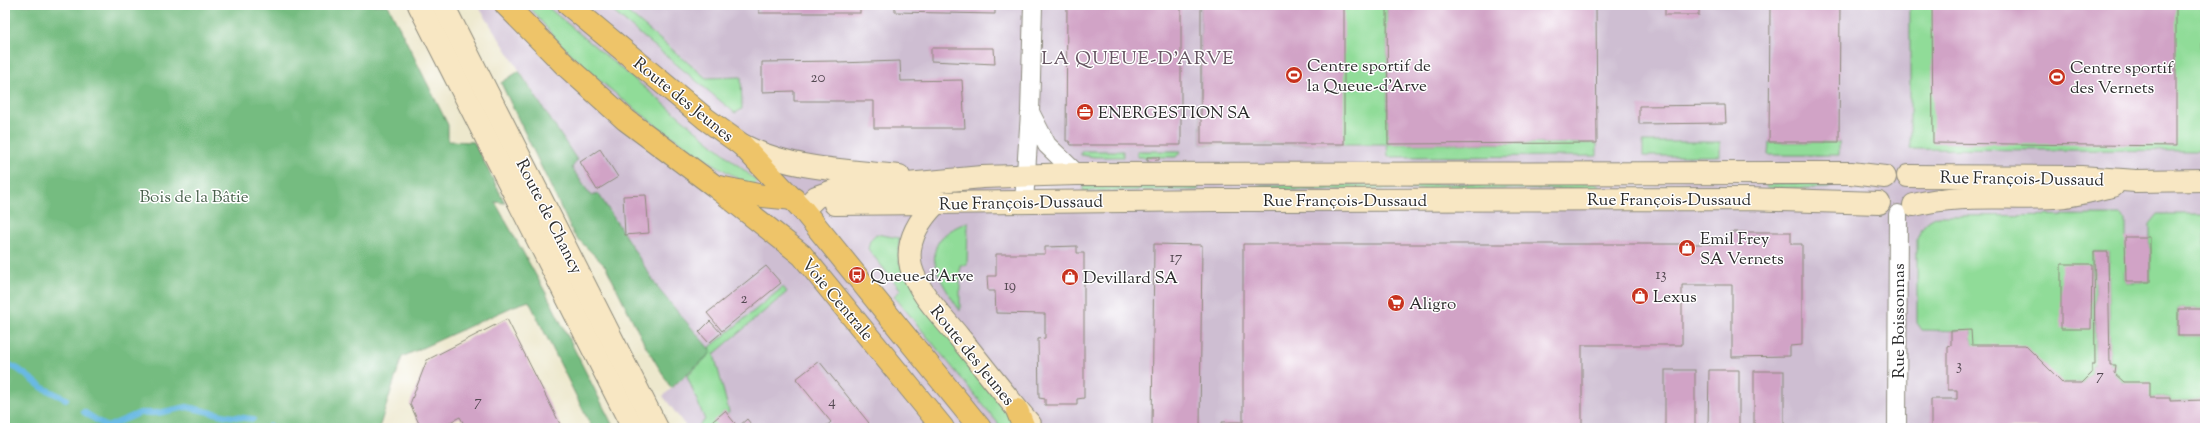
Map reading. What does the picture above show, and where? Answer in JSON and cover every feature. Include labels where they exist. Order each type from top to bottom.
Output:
[{"type":"main road","points":[[419,5],[633,428]]},
{"type":"main road","name":"Route de Chancy","points":[[443,5],[657,428]]},
{"type":"main road","points":[[506,5],[571,71],[626,120],[716,186],[803,203],[798,222],[802,255]]},
{"type":"main road","name":"Route des Jeunes","points":[[569,5],[706,120],[742,145],[803,203]]},
{"type":"main road","name":"Rue François-Dussaud","points":[[742,145],[771,158],[804,166],[944,181]]},
{"type":"main road","name":"Rue François-Dussaud","points":[[803,203],[833,191],[982,177],[1077,174],[1851,173],[1885,177],[1899,173],[1908,176],[2081,177],[2136,181],[2205,180]]},
{"type":"main road","name":"Rue François-Dussaud","points":[[1897,207],[1918,196],[1915,183],[1908,176]]},
{"type":"main road","points":[[1885,177],[1878,186],[1877,193],[1897,207]]},
{"type":"main road","name":"Rue François-Dussaud","points":[[803,203],[932,208],[1024,202],[1747,199],[1897,207],[1931,201],[1960,199],[2065,196],[2136,181]]},
{"type":"main road","name":"Voie Centrale","points":[[716,186],[802,255],[943,428]]},
{"type":"main road","name":"Voie Centrale","points":[[803,203],[980,428]]},
{"type":"main road","name":"Route des Jeunes","points":[[932,208],[916,228],[910,246],[911,266],[914,276],[938,311],[1020,419],[1034,428]]},
{"type":"street","points":[[1024,202],[1030,113],[1032,5]]},
{"type":"street","points":[[1030,113],[1047,145],[1077,174]]},
{"type":"street","name":"Rue Boissonnas","points":[[1897,207],[1897,428]]},
{"type":"shaded area","points":[[485,5],[1201,5],[1201,144],[1206,145],[1388,144],[1387,5],[1910,5],[1910,149],[2205,151],[2205,428],[687,428],[663,396],[712,352],[660,291],[598,193],[591,196],[572,168],[577,160],[480,9]]},
{"type":"green space","name":"Bois de la Bâtie","points":[[5,5],[388,5],[448,125],[448,141],[474,142],[505,203],[495,202],[547,295],[614,428],[592,428],[529,301],[514,306],[402,357],[379,428],[5,428]]},
{"type":"green space","points":[[528,5],[545,5],[757,181],[753,187],[675,138],[626,102],[579,62],[557,40]]},
{"type":"green space","points":[[605,5],[619,5],[706,78],[741,77],[742,109],[735,113]]},
{"type":"green space","name":"Centre sportif de la Queue-d'Arve","points":[[1201,5],[1387,5],[1388,144],[1597,143],[1597,156],[1388,157],[1387,144],[1201,144]]},
{"type":"green space","name":"Centre sportif des Vernets","points":[[1910,5],[2205,5],[2205,151],[1910,149]]},
{"type":"green space","points":[[519,71],[577,160],[572,168],[591,196],[598,193],[660,291],[712,352],[671,388],[644,343],[606,267],[574,235],[501,83]]},
{"type":"green space","points":[[1643,142],[1720,142],[1720,156],[1643,156]]},
{"type":"green space","points":[[1769,142],[1839,142],[1839,155],[1768,155]]},
{"type":"green space","points":[[1081,151],[1123,151],[1123,157],[1094,157],[1081,155]]},
{"type":"green space","points":[[1137,151],[1181,151],[1176,157],[1137,157]]},
{"type":"green space","points":[[1830,182],[1830,188],[1767,188],[1765,184]]},
{"type":"green space","points":[[1598,184],[1600,187],[1597,189],[1258,190],[1257,188],[1260,185]]},
{"type":"green space","points":[[1198,185],[1198,190],[1083,191],[1083,186]]},
{"type":"green space","points":[[2158,214],[2205,214],[2205,309],[2178,309],[2178,336],[2205,336],[2205,400],[2170,401],[2170,398],[2150,398],[2124,382],[2114,373],[2115,365],[2110,365],[2108,252],[2094,252],[2095,365],[2092,365],[2092,373],[2082,383],[2063,383],[1972,345],[1971,331],[1922,330],[1917,323],[1917,239],[1924,225],[1938,216],[2121,215],[2126,220],[2126,282],[2150,282],[2150,224]]},
{"type":"green space","points":[[968,222],[967,265],[960,265],[960,311],[938,273],[935,261],[935,250],[940,239],[951,230]]},
{"type":"green space","points":[[876,234],[899,238],[899,262],[1003,406],[1016,428],[1002,428],[894,296],[901,290],[868,249],[870,240]]},
{"type":"green space","points":[[783,287],[787,292],[714,354],[729,412],[719,428],[701,428],[699,425],[705,420],[687,376],[712,352],[709,348]]},
{"type":"building","points":[[759,5],[860,5],[860,13],[759,13]]},
{"type":"building","points":[[895,5],[995,5],[995,14],[895,12]]},
{"type":"building","points":[[1067,5],[1181,5],[1181,145],[1071,145],[1069,141],[1066,141]]},
{"type":"building","name":"Centre sportif de la Queue-d'Arve","points":[[1201,5],[1344,5],[1344,144],[1201,144]]},
{"type":"building","points":[[1387,5],[1596,5],[1597,143],[1388,144]]},
{"type":"building","points":[[1665,5],[1699,5],[1699,15],[1665,15]]},
{"type":"building","points":[[1770,5],[1840,5],[1839,142],[1769,142]]},
{"type":"building","name":"Centre sportif des Vernets","points":[[1932,5],[2176,5],[2176,146],[1933,143]]},
{"type":"building","points":[[2202,36],[2205,36],[2205,49],[2202,49]]},
{"type":"building","points":[[931,48],[994,48],[995,64],[931,61]]},
{"type":"building","points":[[838,61],[838,63],[900,61],[901,81],[962,80],[965,128],[874,128],[874,101],[794,101],[794,91],[762,92],[762,62]]},
{"type":"building","points":[[1725,105],[1726,123],[1639,124],[1639,106]]},
{"type":"building","points":[[600,149],[618,177],[597,190],[580,162]]},
{"type":"building","points":[[1147,157],[1159,157],[1159,160],[1147,161]]},
{"type":"building","points":[[646,195],[649,233],[625,235],[623,196]]},
{"type":"building","points":[[1730,232],[1791,232],[1791,244],[1802,244],[1802,345],[1790,346],[1790,356],[1732,357],[1732,285],[1682,285],[1682,345],[1582,345],[1582,428],[1222,428],[1222,422],[1243,422],[1243,244],[1730,244]]},
{"type":"building","points":[[2125,237],[2150,237],[2150,282],[2126,282]]},
{"type":"building","points":[[1154,244],[1202,245],[1200,428],[1152,428]]},
{"type":"building","points":[[1077,246],[1077,253],[1084,253],[1084,398],[1077,399],[1077,405],[1045,405],[1045,399],[1039,398],[1038,339],[1045,338],[1045,314],[996,313],[995,291],[988,291],[987,276],[996,276],[996,254],[1045,254],[1045,247]]},
{"type":"building","points":[[2094,252],[2108,252],[2110,365],[2115,365],[2114,373],[2124,382],[2150,382],[2150,398],[2170,398],[2170,401],[2205,400],[2205,428],[1931,428],[1931,399],[1957,399],[1957,390],[1948,390],[1948,346],[1951,345],[1951,331],[1971,330],[1972,345],[2025,345],[2063,383],[2082,383],[2092,373],[2092,365],[2095,365]]},
{"type":"building","points":[[2061,264],[2092,264],[2091,329],[2061,329]]},
{"type":"building","points":[[766,266],[781,283],[722,331],[707,313]]},
{"type":"building","points":[[2178,309],[2205,309],[2205,336],[2178,336]]},
{"type":"building","points":[[507,319],[562,428],[466,428],[460,417],[438,428],[421,428],[410,404],[427,360]]},
{"type":"building","points":[[710,321],[721,333],[709,343],[699,332]]},
{"type":"building","points":[[819,361],[869,423],[864,428],[824,428],[831,422],[796,379]]},
{"type":"building","points":[[1665,370],[1695,370],[1695,428],[1665,428]]},
{"type":"building","points":[[1709,370],[1739,370],[1739,428],[1708,428]]},
{"type":"building","points":[[1754,371],[1784,371],[1784,428],[1754,428]]},
{"type":"building","points":[[725,411],[738,427],[747,419],[754,428],[719,428],[713,421]]},
{"type":"waterway","points":[[5,363],[18,369],[43,388],[66,399]]},
{"type":"waterway","points":[[84,412],[107,427],[140,413],[158,413],[187,407],[227,416],[253,419]]},
{"type":"place","name":"Centre sportif de la Queue-d'Arve","points":[[1294,75]]},
{"type":"place","name":"Centre sportif des Vernets","points":[[2057,77]]},
{"type":"place","name":"ENERGESTION SA","points":[[1085,112]]},
{"type":"place","name":"Emil Frey SA Vernets","points":[[1687,248]]},
{"type":"place","name":"Queue-d'Arve","points":[[857,275]]},
{"type":"place","name":"Devillard SA","points":[[1070,277]]},
{"type":"place","name":"Lexus","points":[[1640,296]]},
{"type":"place","name":"Aligro","points":[[1396,303]]},
{"type":"district","name":"LA QUEUE-D'ARVE","points":[[1138,57]]}]
